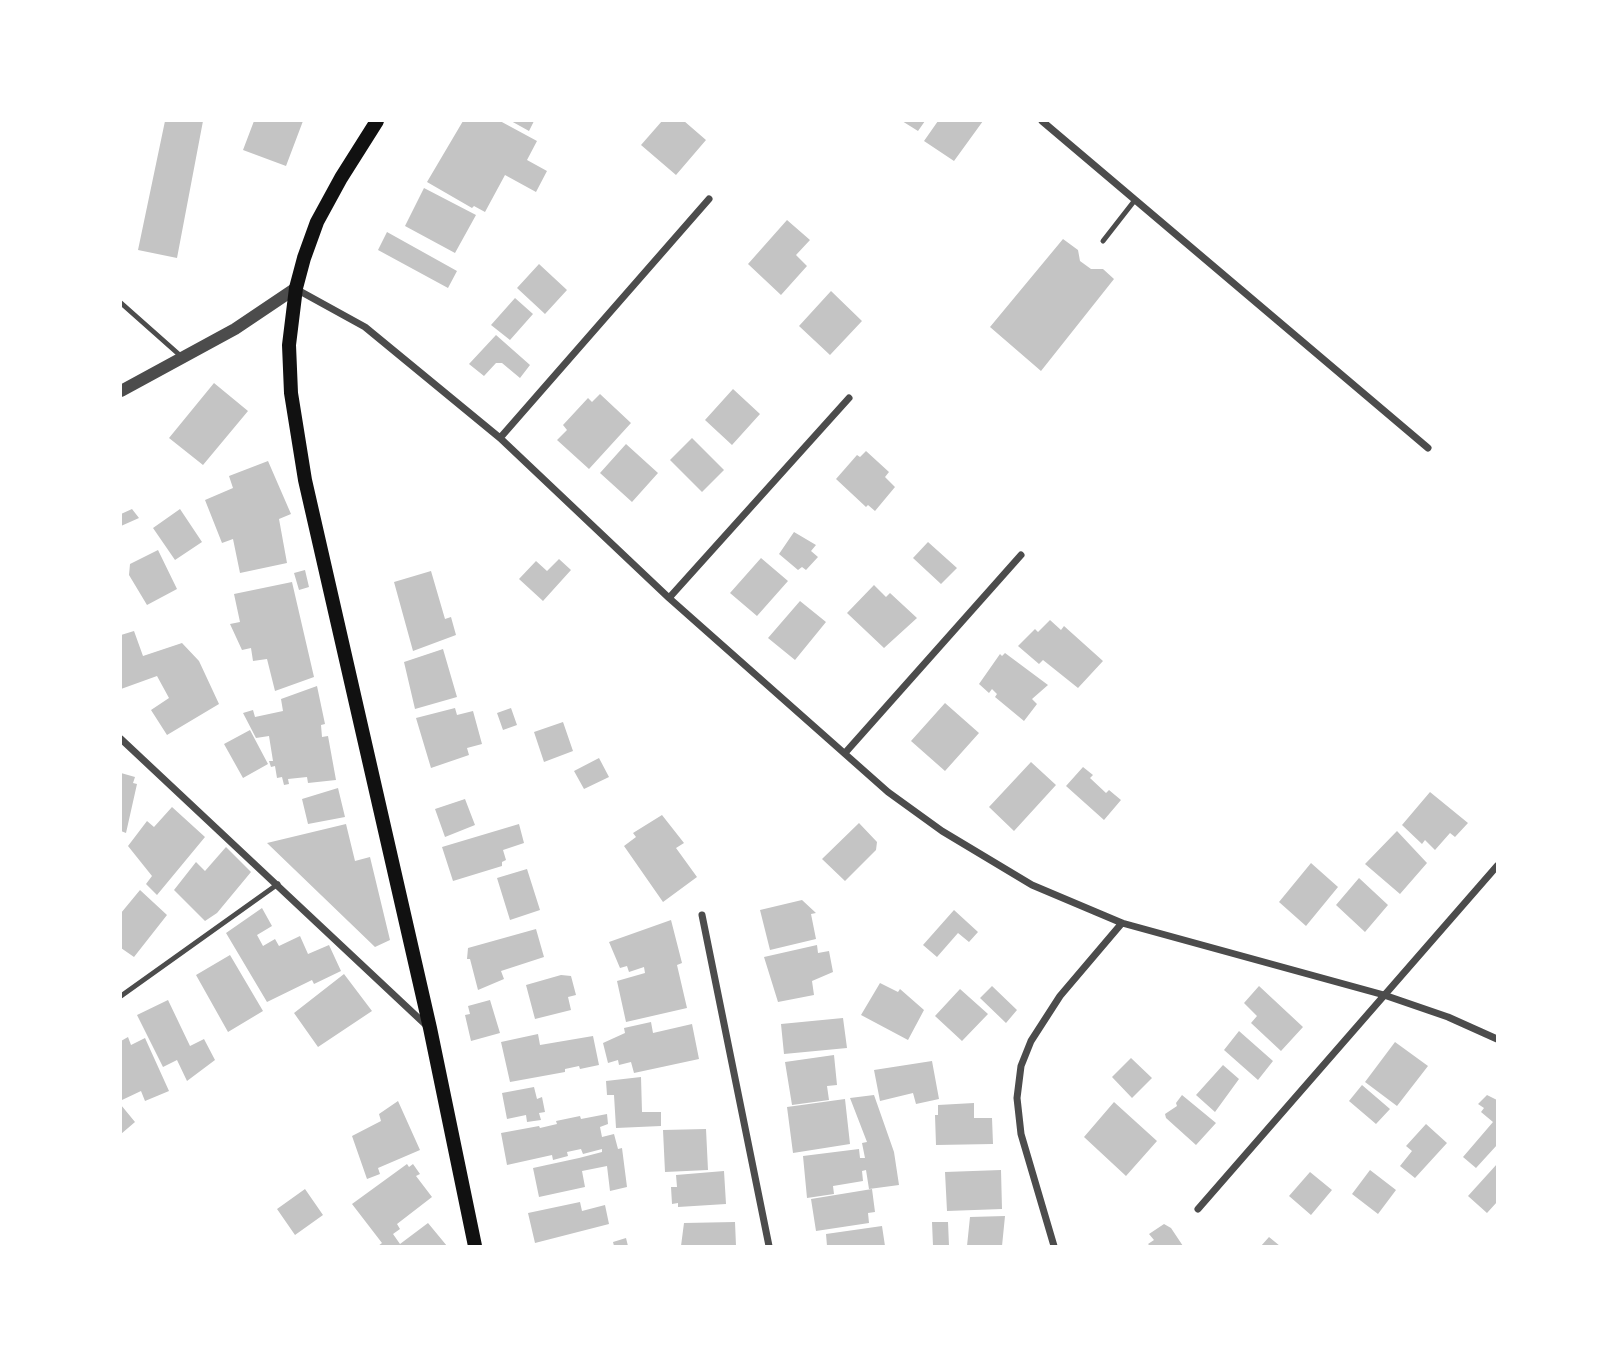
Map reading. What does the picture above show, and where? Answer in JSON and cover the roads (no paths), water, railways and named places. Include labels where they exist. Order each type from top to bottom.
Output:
[{"type":"main road","points":[[377,121],[317,222],[296,288],[289,345],[298,444],[430,1028],[475,1246]]},
{"type":"street","points":[[1042,121],[1428,448]]},
{"type":"street","points":[[500,438],[709,199]]},
{"type":"street","points":[[121,391],[245,323],[296,288],[365,327],[500,438],[669,598],[845,753],[912,810],[983,856],[1032,885],[1122,923],[1384,995],[1448,1017],[1497,1039]]},
{"type":"street","points":[[669,598],[849,397]]},
{"type":"street","points":[[845,753],[1021,555]]},
{"type":"street","points":[[121,739],[430,1028]]},
{"type":"street","points":[[1198,1209],[1497,866]]},
{"type":"street","points":[[702,915],[769,1246]]},
{"type":"street","points":[[1054,1246],[1021,1134],[1017,1098],[1021,1066],[1031,1041],[1060,996],[1122,923]]},
{"type":"lane","points":[[1103,242],[1135,200]]},
{"type":"lane","points":[[121,303],[183,358]]},
{"type":"lane","points":[[121,996],[278,884]]}]
